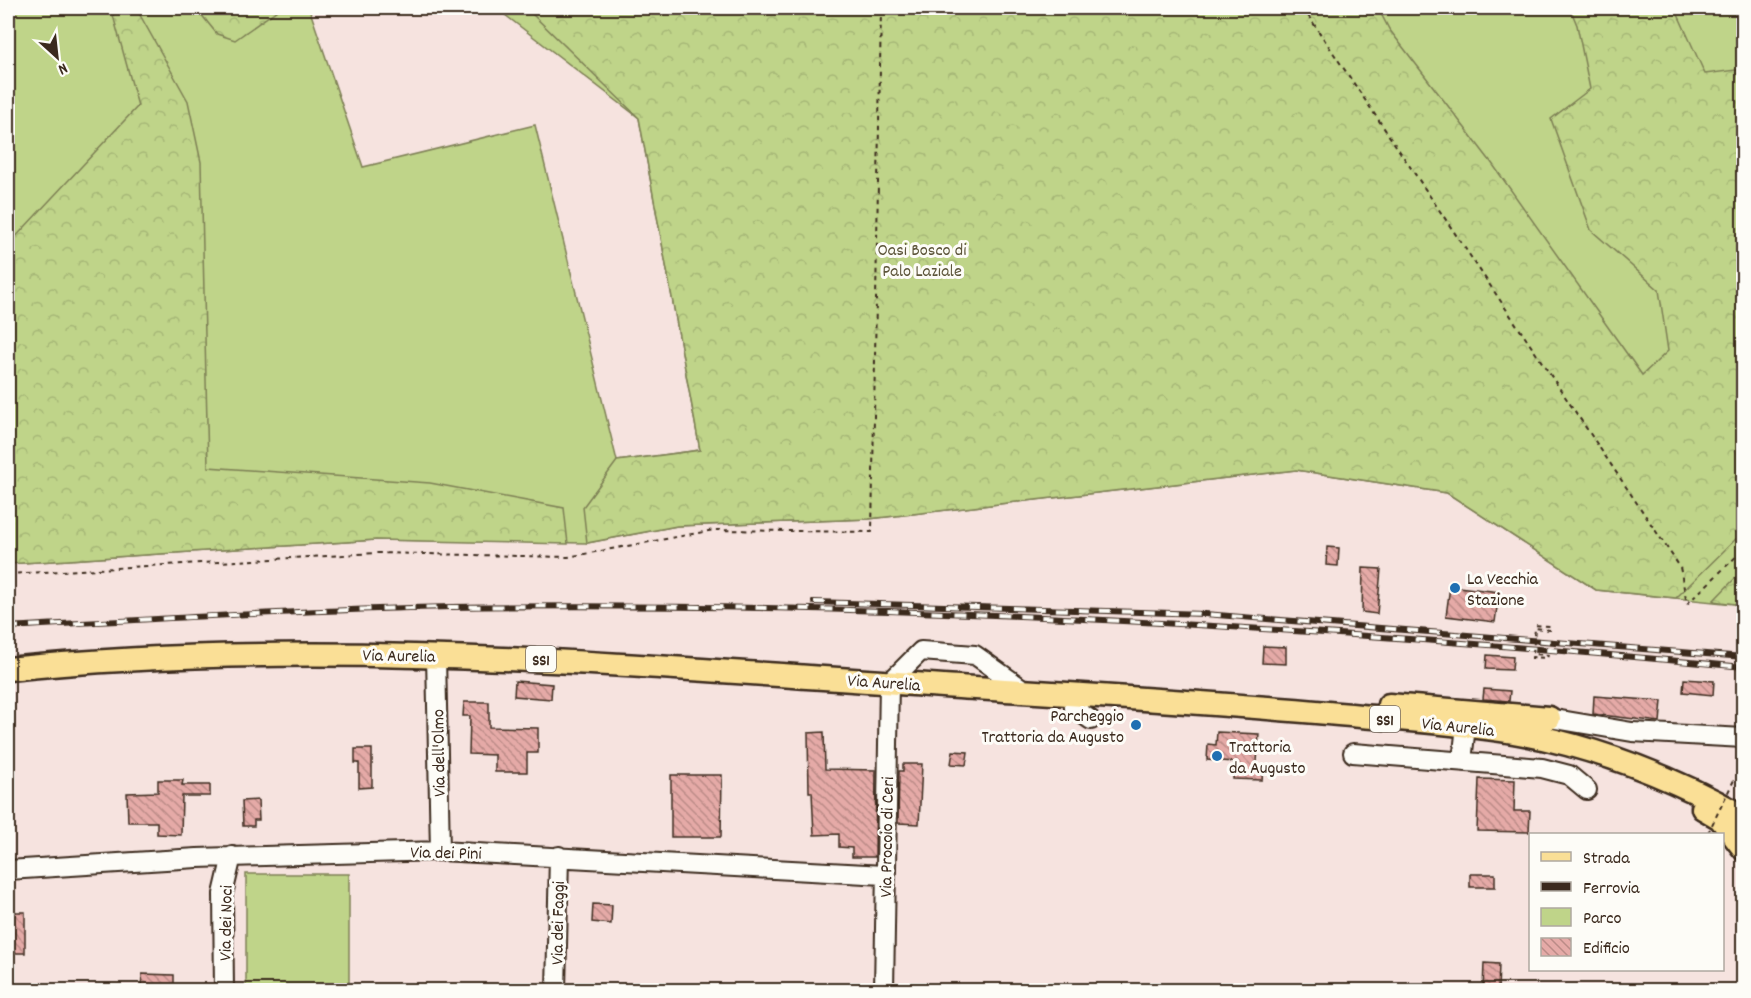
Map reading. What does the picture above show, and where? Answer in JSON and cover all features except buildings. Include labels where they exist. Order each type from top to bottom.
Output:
[{"type":"main road","name":"Via Aurelia","points":[[8,669],[117,660],[221,655],[436,656],[558,660],[1255,706],[1466,726],[1515,733],[1587,750],[1680,784],[1743,817]]},
{"type":"main road","points":[[1255,706],[1399,705],[1549,718]]},
{"type":"main road","points":[[1587,750],[1615,768],[1720,818],[1743,849]]},
{"type":"street","points":[[889,683],[921,651],[975,654],[1027,692]]},
{"type":"street","name":"Via dell'Olmo","points":[[436,656],[440,851]]},
{"type":"street","name":"Via Procoio di Ceri","points":[[884,990],[889,683]]},
{"type":"street","points":[[1073,695],[1074,708],[1091,720]]},
{"type":"street","points":[[1549,718],[1632,732],[1707,738],[1743,738]]},
{"type":"street","points":[[1462,761],[1466,726]]},
{"type":"street","points":[[1512,765],[1515,733]]},
{"type":"street","points":[[1707,738],[1743,746]]},
{"type":"street","points":[[1353,753],[1512,765],[1569,775],[1587,790]]},
{"type":"street","name":"Via dei Pini","points":[[8,870],[232,856],[440,851],[885,875]]},
{"type":"street","name":"Via dei Noci","points":[[224,990],[223,894],[232,856]]},
{"type":"street","name":"Via dei Faggi","points":[[556,990],[559,856]]},
{"type":"path","points":[[8,574],[378,553],[568,557],[714,530],[872,532],[881,8]]},
{"type":"path","points":[[1303,8],[1680,567],[1687,604],[1743,549]]},
{"type":"path","points":[[1532,659],[1532,657],[1547,658],[1548,655],[1533,654],[1535,628],[1550,630],[1550,626],[1533,624]]},
{"type":"path","points":[[1708,833],[1736,778]]},
{"type":"green space","name":"Oasi Bosco di Palo Laziale","points":[[8,8],[309,8],[363,167],[535,125],[617,461],[700,450],[639,118],[496,8],[1743,8],[1743,605],[1596,590],[1447,493],[1296,470],[869,519],[677,526],[587,543],[376,540],[8,564]]},
{"type":"green space","points":[[111,8],[136,8],[188,101],[201,162],[208,467],[430,483],[564,508],[568,544],[376,540],[8,564],[8,245],[138,106]]},
{"type":"green space","points":[[196,8],[280,8],[235,40],[217,34]]},
{"type":"green space","name":"Oasi Bosco di Palo Laziale","points":[[519,8],[1378,8],[1389,29],[1491,162],[1642,375],[1668,351],[1659,290],[1591,230],[1551,119],[1590,89],[1577,25],[1570,8],[1675,8],[1705,74],[1743,69],[1743,532],[1676,598],[1596,590],[1447,493],[1296,470],[869,519],[677,526],[587,543],[583,507],[617,461],[700,450],[639,118],[530,12]]},
{"type":"green space","points":[[1743,570],[1743,605],[1713,601]]},
{"type":"green space","points":[[246,874],[349,874],[349,990],[246,990]]},
{"type":"railway","points":[[814,602],[1205,614],[1744,657]]},
{"type":"railway","points":[[8,627],[397,608],[615,606],[776,608],[938,613],[1260,629],[1744,667]]},
{"type":"place","name":"La Vecchia Stazione","points":[[1455,588]]},
{"type":"place","name":"Parcheggio Trattoria da Augusto","points":[[1136,725]]},
{"type":"place","name":"Trattoria da Augusto","points":[[1217,756]]}]
